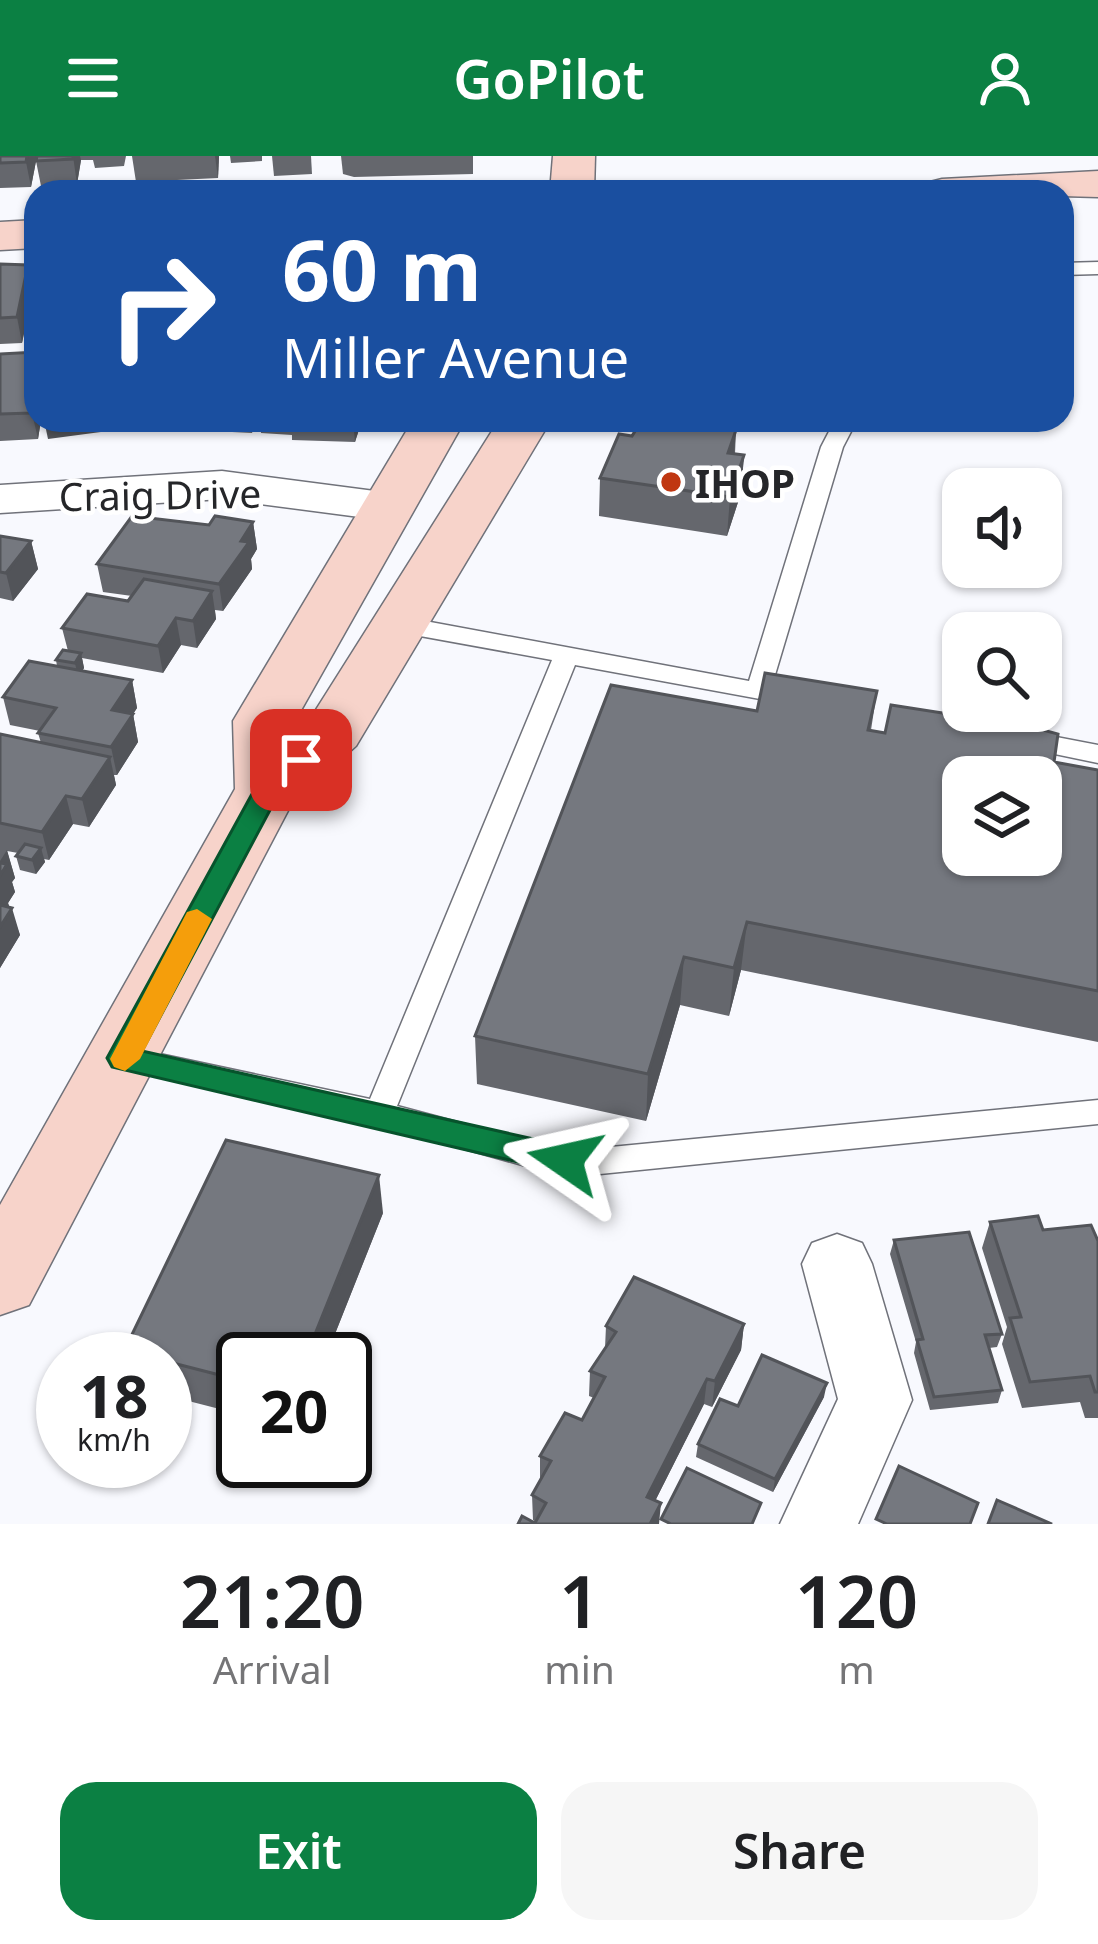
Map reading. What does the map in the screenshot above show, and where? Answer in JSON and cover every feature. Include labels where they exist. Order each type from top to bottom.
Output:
[{"type":"main road","points":[[267,789],[264,721],[432,432]]},
{"type":"main road","points":[[0,1280],[267,789],[334,731],[518,432]]},
{"type":"street","name":"Craig Drive","points":[[0,499],[222,485],[390,507]]},
{"type":"street","points":[[819,1524],[874,1400],[838,1264]]},
{"type":"lane","points":[[758,691],[840,432]]},
{"type":"lane","points":[[398,624],[816,702]]},
{"type":"lane","points":[[379,1113],[566,657]]},
{"type":"lane","points":[[983,733],[1098,754]]},
{"type":"lane","points":[[122,1058],[379,1113],[540,1157],[590,1162],[1098,1112]]},
{"type":"building","points":[[0,156],[27,156],[26,162],[0,163]]},
{"type":"building","points":[[37,156],[73,156],[73,159],[36,161]]},
{"type":"building","points":[[0,264],[24,265],[17,317],[0,318]]},
{"type":"building","points":[[24,353],[24,413],[0,414],[0,354]]},
{"type":"building","points":[[634,432],[735,432],[728,453],[744,455],[730,497],[600,478],[619,434],[632,436]]},
{"type":"building","points":[[132,516],[209,525],[215,516],[253,522],[241,541],[249,542],[219,584],[97,564]]},
{"type":"building","points":[[0,536],[31,541],[6,573],[0,572]]},
{"type":"building","points":[[144,579],[212,591],[193,621],[176,618],[158,646],[62,628],[87,594],[128,601]]},
{"type":"building","points":[[63,650],[81,653],[75,663],[56,660]]},
{"type":"building","points":[[29,661],[132,680],[112,710],[133,714],[111,747],[38,733],[56,708],[3,697]]},
{"type":"building","points":[[765,673],[877,691],[868,730],[885,733],[891,705],[942,713],[942,732],[1058,734],[1055,756],[942,756],[942,876],[1062,876],[1062,763],[1098,770],[1098,991],[747,922],[734,968],[684,957],[648,1074],[475,1036],[611,685],[757,711]]},
{"type":"building","points":[[0,734],[110,757],[82,799],[66,796],[42,832],[0,823]]},
{"type":"building","points":[[25,844],[41,848],[32,860],[16,856]]},
{"type":"building","points":[[0,905],[12,908],[0,927]]},
{"type":"building","points":[[226,1140],[379,1175],[316,1332],[216,1332],[216,1374],[192,1368],[192,1332],[133,1332]]},
{"type":"building","points":[[1038,1216],[1043,1230],[1091,1225],[1098,1241],[1098,1392],[1090,1376],[1030,1382],[1010,1318],[1021,1317],[990,1222]]},
{"type":"building","points":[[969,1232],[1002,1334],[985,1335],[1002,1390],[934,1397],[917,1340],[923,1339],[894,1240]]},
{"type":"building","points":[[634,1277],[744,1324],[715,1381],[707,1379],[647,1497],[661,1503],[650,1524],[518,1524],[522,1516],[535,1523],[546,1503],[532,1495],[551,1461],[540,1456],[565,1413],[582,1420],[605,1377],[590,1371],[616,1332],[606,1326]]},
{"type":"building","points":[[762,1355],[827,1383],[775,1479],[698,1444],[720,1399],[738,1406]]},
{"type":"building","points":[[899,1466],[978,1503],[970,1524],[887,1524],[876,1519]]},
{"type":"building","points":[[687,1468],[761,1503],[752,1524],[671,1524],[661,1519]]},
{"type":"building","points":[[997,1500],[1052,1524],[988,1524]]},
{"type":"slow traffic","points":[[125,1059],[197,919]]},
{"type":"place","name":"IHOP","points":[[671,482]]},
{"type":"route","points":[[301,760],[267,789],[122,1058],[379,1113],[565,1160]]}]
